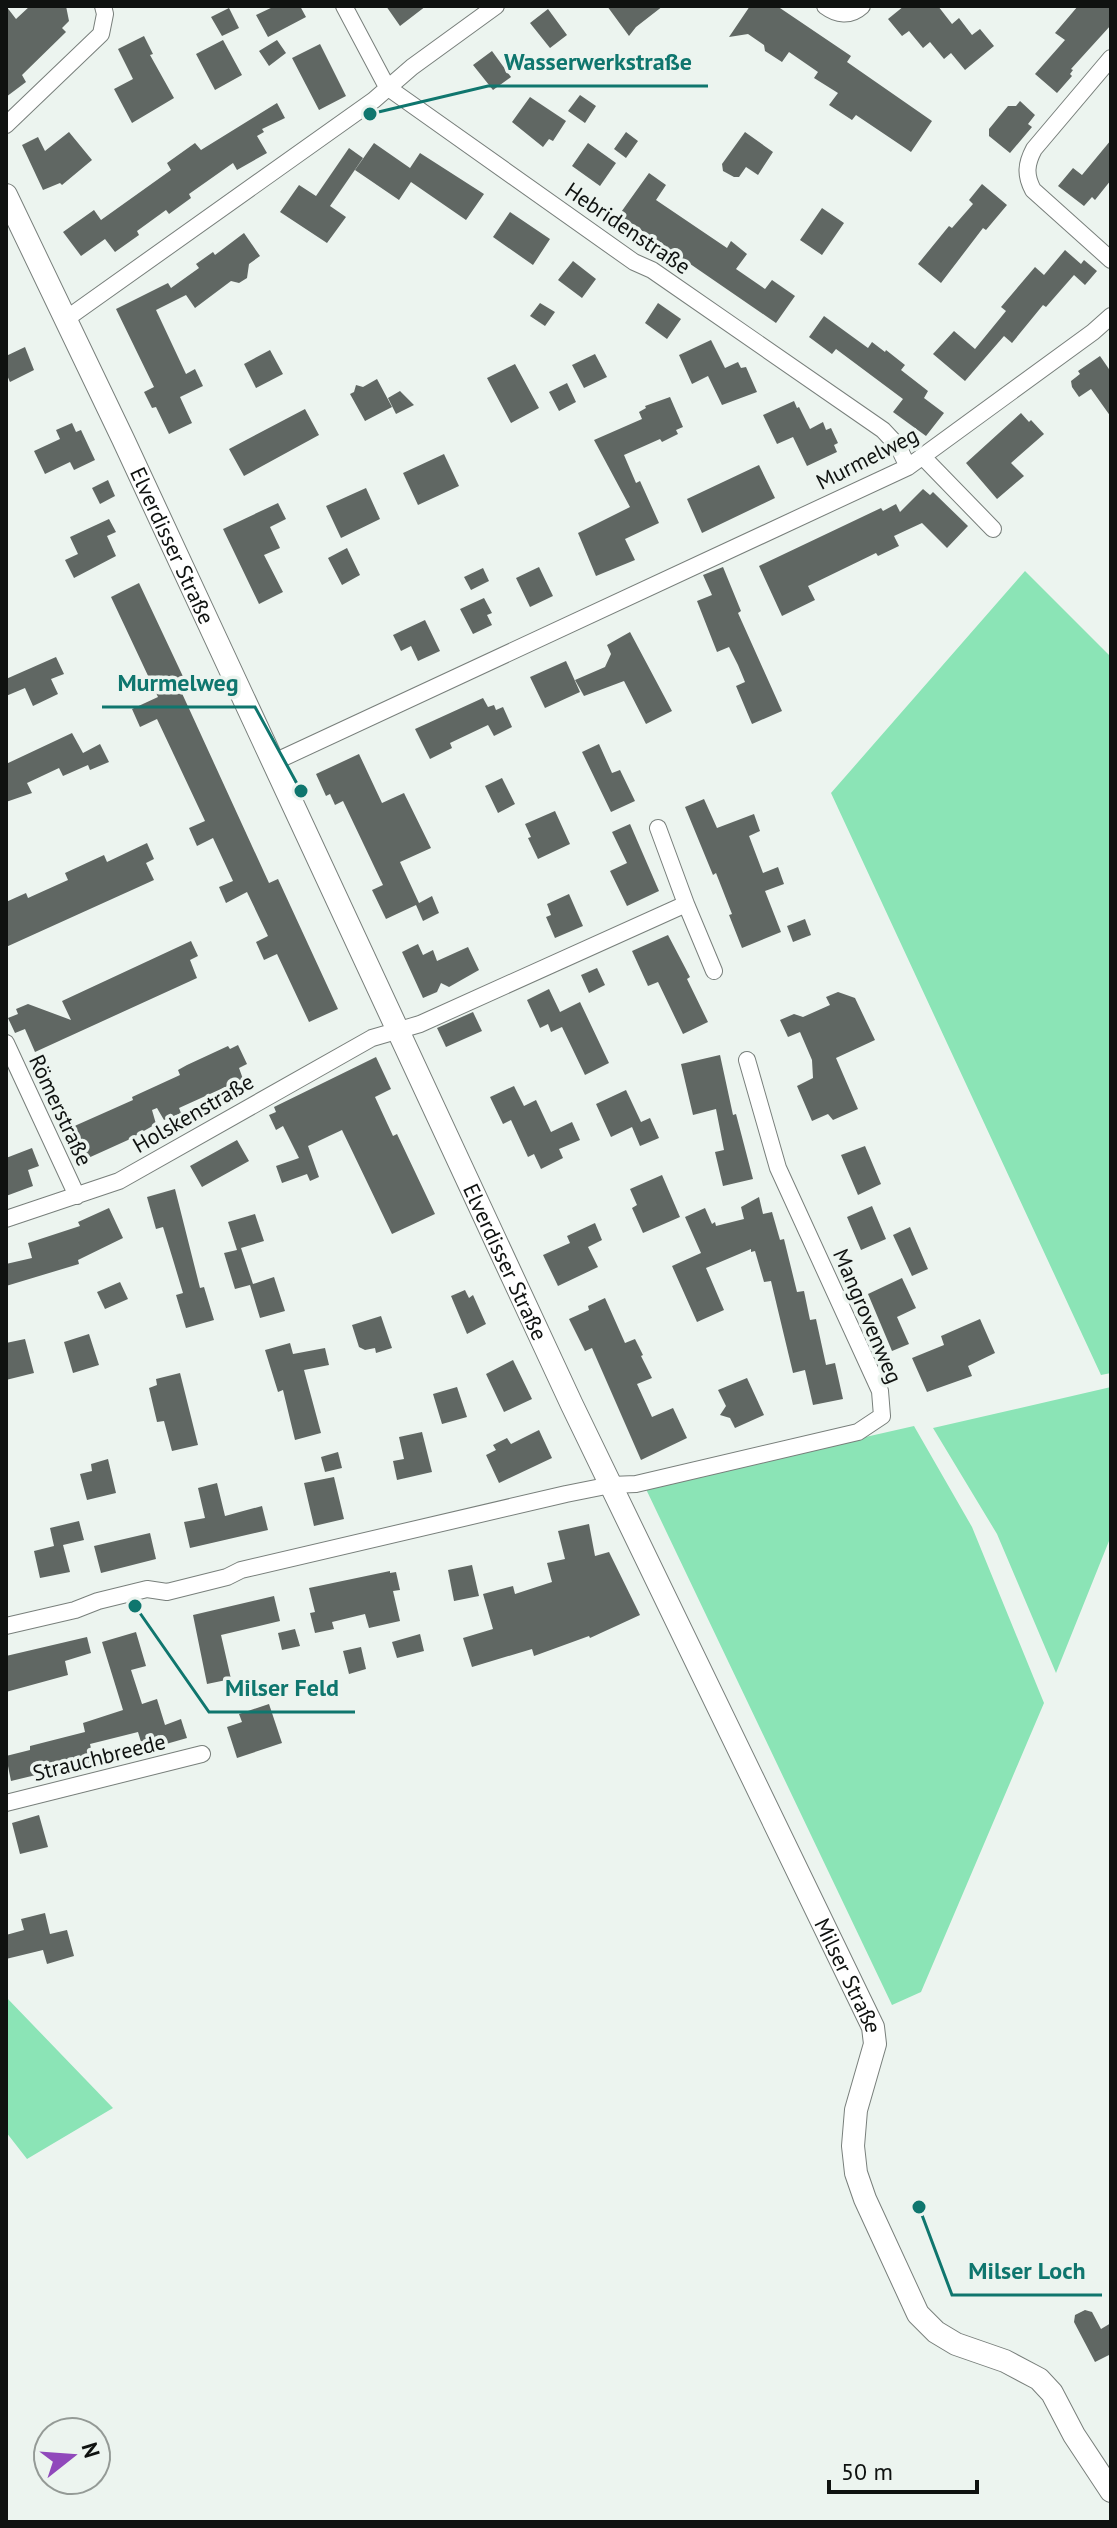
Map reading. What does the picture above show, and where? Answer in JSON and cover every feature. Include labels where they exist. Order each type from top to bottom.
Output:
[{"type":"street","points":[[6,125],[101,34],[105,14],[103,6]]},
{"type":"street","name":"Hebridenstraße","points":[[344,6],[387,87],[634,262],[652,270],[883,430],[898,446],[908,467]]},
{"type":"street","points":[[66,319],[374,100],[496,6]]},
{"type":"street","points":[[825,6],[835,13],[847,14],[862,6]]},
{"type":"street","points":[[1111,58],[1034,149],[1028,162],[1027,178],[1033,190],[1111,260]]},
{"type":"street","name":"Elverdisser Straße","points":[[6,195],[613,1490]]},
{"type":"street","name":"Murmelweg","points":[[272,763],[908,467],[1111,316]]},
{"type":"street","points":[[923,457],[993,529]]},
{"type":"street","points":[[658,828],[714,971]]},
{"type":"street","points":[[395,1029],[420,1024],[686,904]]},
{"type":"street","name":"Holskenstraße","points":[[6,1219],[119,1181],[372,1038],[395,1029]]},
{"type":"street","name":"Römerstraße","points":[[6,1043],[77,1196]]},
{"type":"street","name":"Mangrovenweg","points":[[613,1490],[858,1432],[882,1416],[880,1391],[778,1168],[747,1060]]},
{"type":"street","points":[[6,1626],[147,1589],[167,1592],[227,1577],[241,1570],[613,1490]]},
{"type":"street","name":"Milser Straße","points":[[613,1490],[873,2027],[875,2044],[856,2110],[853,2146],[856,2173],[918,2314],[936,2332],[956,2344],[1005,2361],[1039,2379],[1052,2393],[1074,2435],[1111,2491]]},
{"type":"street","name":"Strauchbreede","points":[[6,1803],[202,1754]]},
{"type":"green space","points":[[1025,571],[1111,657],[1111,1373],[1101,1375],[831,793]]},
{"type":"green space","points":[[1111,1387],[1111,1536],[1056,1673],[997,1534],[933,1428]]},
{"type":"green space","points":[[914,1426],[972,1527],[1044,1703],[921,1992],[892,2005],[645,1487]]},
{"type":"green space","points":[[6,1997],[113,2108],[27,2159],[6,2132]]},
{"type":"building","points":[[6,6],[16,19],[30,6],[66,6],[69,21],[62,28],[66,32],[22,75],[26,82],[6,97]]},
{"type":"building","points":[[275,6],[300,6],[306,17],[268,37],[256,15]]},
{"type":"building","points":[[386,6],[426,6],[400,26]]},
{"type":"building","points":[[607,6],[663,6],[629,36]]},
{"type":"building","points":[[750,6],[777,6],[851,56],[847,62],[932,121],[911,152],[856,115],[852,120],[829,105],[838,93],[814,78],[818,72],[789,52],[782,62],[748,34],[729,37]]},
{"type":"building","points":[[904,6],[938,6],[952,24],[959,18],[972,35],[980,29],[994,46],[965,70],[951,53],[944,59],[930,42],[923,48],[909,31],[902,36],[888,19]]},
{"type":"building","points":[[1078,6],[1111,6],[1111,25],[1071,69],[1072,76],[1057,93],[1035,74],[1065,40],[1055,33]]},
{"type":"building","points":[[229,8],[239,28],[222,36],[211,17]]},
{"type":"building","points":[[548,9],[567,35],[550,48],[530,23]]},
{"type":"building","points":[[144,36],[153,54],[150,55],[174,98],[132,123],[114,89],[133,79],[118,49]]},
{"type":"building","points":[[223,40],[242,75],[215,90],[196,54]]},
{"type":"building","points":[[277,40],[286,53],[269,66],[259,51]]},
{"type":"building","points":[[320,44],[346,96],[319,110],[292,58]]},
{"type":"building","points":[[492,51],[511,77],[493,90],[473,65]]},
{"type":"building","points":[[580,95],[596,106],[585,123],[568,111]]},
{"type":"building","points":[[530,97],[566,121],[553,141],[549,139],[543,147],[512,122]]},
{"type":"building","points":[[1020,101],[1035,115],[1028,124],[1032,127],[1010,153],[989,136],[989,129],[1008,106],[1016,106]]},
{"type":"building","points":[[277,103],[285,118],[262,129],[264,132],[257,136],[267,153],[237,170],[233,163],[189,194],[191,198],[169,214],[166,210],[137,231],[139,235],[115,252],[105,239],[81,256],[63,232],[94,210],[101,220],[171,170],[167,163],[195,143],[201,150]]},
{"type":"building","points":[[69,132],[92,160],[62,185],[60,183],[43,190],[22,145],[38,137],[45,151]]},
{"type":"building","points":[[626,132],[638,141],[626,158],[614,149]]},
{"type":"building","points":[[745,132],[773,152],[758,175],[746,167],[739,177],[734,177],[723,171],[722,164]]},
{"type":"building","points":[[1111,140],[1111,180],[1095,200],[1092,197],[1084,206],[1058,186],[1073,168],[1082,175]]},
{"type":"building","points":[[374,143],[410,168],[420,153],[484,194],[466,220],[411,182],[399,200],[355,170]]},
{"type":"building","points":[[588,143],[616,163],[600,186],[572,166]]},
{"type":"building","points":[[349,148],[363,158],[330,206],[346,217],[327,243],[280,212],[299,185],[316,196]]},
{"type":"building","points":[[649,173],[666,185],[656,200],[727,248],[731,241],[747,254],[736,269],[765,289],[772,280],[795,296],[776,323],[619,215]]},
{"type":"building","points":[[982,184],[1007,205],[986,230],[983,228],[941,283],[918,264],[949,226],[952,228],[973,204],[969,200]]},
{"type":"building","points":[[822,208],[844,223],[822,255],[800,240]]},
{"type":"building","points":[[510,212],[550,239],[533,265],[493,237]]},
{"type":"building","points":[[244,233],[260,256],[249,264],[247,278],[239,283],[231,281],[195,308],[186,295],[156,310],[186,374],[195,369],[203,386],[180,397],[192,423],[169,434],[156,407],[152,408],[144,392],[154,387],[116,309],[168,283],[171,288],[199,268],[196,264],[213,252],[215,255]]},
{"type":"building","points":[[1065,250],[1081,264],[1084,260],[1097,271],[1085,285],[1074,275],[1046,307],[1043,305],[1012,343],[1004,336],[965,381],[933,354],[954,331],[975,349],[1006,311],[1001,307],[1035,267],[1044,275]]},
{"type":"building","points":[[573,261],[596,279],[582,298],[558,280]]},
{"type":"building","points":[[540,303],[555,312],[545,326],[530,316]]},
{"type":"building","points":[[658,303],[681,319],[667,339],[645,323]]},
{"type":"building","points":[[824,316],[868,348],[872,342],[886,350],[905,365],[901,370],[928,391],[924,398],[944,413],[926,436],[893,412],[903,399],[836,349],[832,354],[809,337]]},
{"type":"building","points":[[711,340],[725,368],[738,362],[741,368],[746,367],[757,392],[722,405],[708,376],[692,384],[679,355]]},
{"type":"building","points":[[25,347],[34,370],[10,382],[6,373],[6,356]]},
{"type":"building","points":[[270,350],[283,374],[256,388],[244,364]]},
{"type":"building","points":[[595,354],[607,377],[584,388],[572,365]]},
{"type":"building","points":[[1100,356],[1111,372],[1111,417],[1091,389],[1079,397],[1072,387],[1071,381],[1080,374],[1078,371]]},
{"type":"building","points":[[515,364],[539,408],[511,423],[487,378]]},
{"type":"building","points":[[377,379],[392,407],[365,421],[350,394],[356,385],[363,387]]},
{"type":"building","points":[[567,383],[576,402],[559,411],[549,392]]},
{"type":"building","points":[[400,391],[414,405],[396,414],[388,398]]},
{"type":"building","points":[[670,397],[683,427],[676,430],[678,434],[624,455],[659,523],[625,539],[635,560],[596,576],[578,533],[630,507],[594,440],[642,419],[639,412],[645,406]]},
{"type":"building","points":[[794,401],[810,429],[823,422],[826,430],[831,428],[838,443],[834,445],[837,452],[807,466],[793,437],[777,444],[763,415]]},
{"type":"building","points":[[305,409],[319,435],[244,476],[229,449]]},
{"type":"building","points":[[1021,413],[1044,434],[1011,463],[1024,476],[997,499],[966,463]]},
{"type":"building","points":[[72,423],[76,432],[81,430],[95,460],[74,470],[70,462],[45,474],[34,451],[60,439],[56,430]]},
{"type":"building","points":[[444,454],[459,486],[418,505],[403,473]]},
{"type":"building","points":[[759,465],[775,498],[702,533],[687,499]]},
{"type":"building","points":[[108,480],[115,496],[100,504],[92,488]]},
{"type":"building","points":[[366,488],[380,519],[341,538],[326,506]]},
{"type":"building","points":[[923,489],[930,495],[933,492],[968,526],[947,548],[922,523],[894,536],[899,546],[878,556],[876,553],[808,586],[815,600],[782,616],[759,566],[881,508],[883,511],[896,504],[900,512]]},
{"type":"building","points":[[278,503],[286,519],[270,527],[280,548],[264,555],[283,592],[259,604],[223,529]]},
{"type":"building","points":[[109,519],[116,532],[107,536],[116,556],[74,578],[65,560],[78,554],[70,537]]},
{"type":"building","points":[[347,548],[360,575],[342,585],[328,558]]},
{"type":"building","points":[[539,567],[553,596],[530,607],[516,578]]},
{"type":"building","points":[[723,567],[741,611],[738,613],[782,711],[752,724],[736,686],[745,682],[738,665],[729,647],[717,652],[697,601],[712,595],[703,575]]},
{"type":"building","points":[[483,568],[489,581],[471,590],[464,577]]},
{"type":"building","points":[[139,583],[187,685],[180,689],[269,883],[278,879],[338,1009],[309,1022],[277,954],[264,960],[256,942],[268,936],[247,892],[226,903],[219,887],[233,881],[213,838],[197,846],[189,828],[205,821],[157,719],[140,727],[132,709],[158,697],[111,597]]},
{"type":"building","points":[[484,598],[492,613],[487,615],[492,625],[473,634],[460,609]]},
{"type":"building","points":[[425,620],[440,651],[418,661],[411,646],[401,651],[393,635]]},
{"type":"building","points":[[630,632],[672,711],[646,724],[624,681],[584,696],[575,680],[605,667],[611,654],[607,645]]},
{"type":"building","points":[[56,657],[64,674],[51,679],[58,694],[33,706],[25,688],[6,696],[6,679]]},
{"type":"building","points":[[566,661],[580,692],[545,708],[530,677]]},
{"type":"building","points":[[483,698],[488,707],[494,705],[496,710],[503,707],[512,727],[494,736],[488,725],[450,743],[452,748],[430,759],[415,729]]},
{"type":"building","points":[[72,733],[83,753],[100,744],[109,762],[90,770],[88,765],[63,776],[59,768],[27,783],[32,793],[6,802],[6,764]]},
{"type":"building","points":[[599,744],[612,773],[620,770],[635,801],[611,812],[582,752]]},
{"type":"building","points":[[359,754],[382,803],[404,793],[431,848],[400,862],[419,903],[432,896],[439,913],[423,921],[416,905],[386,919],[372,890],[383,885],[343,801],[335,805],[330,794],[326,796],[316,774]]},
{"type":"building","points":[[502,778],[515,804],[498,813],[485,786]]},
{"type":"building","points":[[704,799],[717,828],[754,814],[760,831],[749,836],[763,873],[778,867],[784,884],[765,891],[781,932],[742,948],[716,873],[713,875],[685,807]]},
{"type":"building","points":[[555,811],[570,844],[538,859],[525,824]]},
{"type":"building","points":[[630,824],[659,891],[627,906],[610,871],[627,863],[612,832]]},
{"type":"building","points":[[147,843],[154,859],[146,863],[154,880],[6,947],[6,902],[26,893],[28,898],[68,880],[65,873],[104,855],[107,862]]},
{"type":"building","points":[[569,894],[583,926],[555,938],[546,917],[551,915],[547,904]]},
{"type":"building","points":[[805,919],[811,935],[793,942],[787,926]]},
{"type":"building","points":[[668,935],[690,977],[687,979],[708,1022],[683,1034],[658,982],[648,986],[632,951]]},
{"type":"building","points":[[191,941],[198,956],[190,960],[197,978],[35,1052],[25,1029],[15,1033],[8,1018],[18,1014],[16,1009],[28,1004],[71,1020],[62,1001]]},
{"type":"building","points":[[418,944],[423,955],[433,950],[437,961],[468,947],[479,970],[449,987],[441,983],[437,992],[423,998],[402,952]]},
{"type":"building","points":[[597,968],[605,985],[589,993],[581,975]]},
{"type":"building","points":[[549,989],[560,1012],[580,1002],[609,1063],[585,1075],[562,1027],[551,1032],[548,1024],[540,1028],[527,1000]]},
{"type":"building","points":[[838,992],[855,998],[875,1040],[836,1058],[858,1109],[833,1120],[828,1114],[812,1121],[797,1086],[813,1078],[812,1060],[800,1032],[788,1037],[780,1020],[794,1014],[803,1017],[830,1005],[826,997]]},
{"type":"building","points":[[473,1012],[482,1031],[446,1047],[437,1028]]},
{"type":"building","points":[[238,1045],[247,1064],[239,1068],[243,1079],[179,1108],[181,1113],[164,1120],[157,1108],[152,1110],[156,1124],[86,1159],[79,1143],[68,1148],[61,1132],[133,1100],[132,1097],[180,1075],[178,1070],[187,1065],[228,1046],[230,1049]]},
{"type":"building","points":[[720,1055],[733,1115],[736,1114],[753,1179],[723,1186],[715,1152],[724,1150],[716,1109],[693,1115],[681,1064]]},
{"type":"building","points":[[376,1057],[391,1089],[375,1097],[393,1136],[397,1134],[435,1214],[392,1234],[342,1130],[308,1146],[319,1177],[310,1181],[307,1174],[282,1183],[276,1166],[299,1158],[283,1126],[276,1130],[269,1115],[276,1112],[274,1107]]},
{"type":"building","points":[[514,1086],[524,1106],[536,1100],[551,1132],[572,1122],[580,1140],[559,1149],[563,1158],[541,1169],[534,1154],[528,1157],[511,1120],[503,1124],[490,1097]]},
{"type":"building","points":[[626,1090],[641,1122],[650,1118],[659,1138],[640,1146],[632,1127],[611,1137],[596,1104]]},
{"type":"building","points":[[237,1140],[249,1161],[202,1187],[190,1166]]},
{"type":"building","points":[[865,1146],[881,1184],[858,1195],[841,1155]]},
{"type":"building","points":[[32,1148],[39,1166],[28,1170],[33,1186],[6,1196],[6,1158]]},
{"type":"building","points":[[662,1175],[680,1217],[643,1233],[632,1208],[637,1205],[630,1189]]},
{"type":"building","points":[[175,1189],[200,1288],[204,1287],[214,1320],[186,1328],[176,1295],[183,1293],[163,1227],[156,1229],[147,1197]]},
{"type":"building","points":[[759,1197],[763,1214],[772,1212],[780,1240],[784,1239],[797,1292],[804,1291],[810,1320],[816,1319],[826,1365],[835,1363],[843,1399],[813,1405],[805,1370],[793,1373],[771,1281],[764,1282],[755,1251],[751,1252],[751,1249],[706,1268],[724,1310],[697,1322],[672,1266],[701,1253],[685,1217],[705,1208],[716,1226],[744,1219],[741,1207]]},
{"type":"building","points":[[872,1206],[886,1239],[861,1250],[847,1217]]},
{"type":"building","points":[[109,1208],[123,1238],[78,1260],[79,1264],[6,1286],[6,1264],[32,1258],[28,1243],[80,1226],[78,1222]]},
{"type":"building","points":[[255,1214],[264,1241],[241,1248],[253,1284],[274,1277],[285,1311],[260,1318],[250,1285],[235,1289],[224,1253],[237,1250],[228,1222]]},
{"type":"building","points":[[595,1223],[602,1240],[588,1247],[598,1267],[558,1286],[543,1255],[570,1243],[567,1236]]},
{"type":"building","points":[[910,1227],[928,1269],[912,1276],[893,1235]]},
{"type":"building","points":[[902,1278],[916,1308],[897,1317],[909,1344],[892,1351],[868,1294]]},
{"type":"building","points":[[120,1282],[128,1299],[105,1309],[97,1292]]},
{"type":"building","points":[[465,1290],[469,1298],[473,1295],[486,1324],[467,1334],[451,1296]]},
{"type":"building","points":[[605,1298],[625,1343],[635,1339],[643,1355],[652,1378],[637,1384],[652,1417],[673,1408],[687,1438],[641,1460],[592,1348],[585,1351],[569,1319]]},
{"type":"building","points":[[381,1316],[392,1348],[376,1353],[375,1348],[365,1350],[359,1347],[352,1325]]},
{"type":"building","points":[[980,1319],[995,1353],[968,1366],[972,1376],[927,1392],[912,1358],[944,1345],[941,1336]]},
{"type":"building","points":[[89,1334],[99,1365],[73,1373],[64,1342]]},
{"type":"building","points":[[25,1339],[34,1373],[6,1380],[6,1343]]},
{"type":"building","points":[[290,1343],[293,1354],[325,1348],[329,1365],[304,1370],[321,1433],[295,1440],[283,1390],[278,1392],[265,1350]]},
{"type":"building","points":[[513,1360],[532,1399],[504,1412],[486,1374]]},
{"type":"building","points":[[180,1373],[198,1445],[172,1451],[164,1421],[157,1422],[149,1388],[157,1385],[156,1379]]},
{"type":"building","points":[[747,1378],[764,1415],[735,1428],[730,1418],[720,1415],[726,1406],[718,1390]]},
{"type":"building","points":[[457,1387],[467,1417],[442,1424],[433,1394]]},
{"type":"building","points":[[539,1430],[552,1458],[499,1483],[486,1455],[496,1450],[493,1445],[507,1438],[511,1444]]},
{"type":"building","points":[[422,1432],[432,1472],[397,1480],[393,1461],[404,1459],[399,1437]]},
{"type":"building","points":[[338,1452],[342,1468],[325,1472],[321,1457]]},
{"type":"building","points":[[108,1459],[116,1493],[87,1500],[80,1474],[92,1471],[91,1464]]},
{"type":"building","points":[[334,1477],[344,1519],[314,1526],[304,1483]]},
{"type":"building","points":[[217,1483],[225,1516],[262,1506],[268,1530],[190,1548],[184,1522],[205,1518],[198,1488]]},
{"type":"building","points":[[79,1521],[84,1540],[63,1545],[70,1572],[40,1578],[34,1551],[54,1546],[50,1528]]},
{"type":"building","points":[[589,1524],[595,1556],[609,1552],[640,1615],[590,1638],[534,1656],[532,1649],[472,1667],[463,1638],[493,1629],[483,1594],[513,1586],[515,1594],[552,1582],[547,1563],[565,1559],[558,1531]]},
{"type":"building","points":[[150,1533],[156,1559],[101,1573],[94,1546]]},
{"type":"building","points":[[472,1565],[479,1596],[454,1601],[448,1570]]},
{"type":"building","points":[[396,1572],[400,1590],[393,1591],[400,1621],[369,1628],[365,1614],[332,1622],[334,1629],[315,1633],[310,1613],[315,1612],[309,1588]]},
{"type":"building","points":[[274,1596],[280,1621],[221,1635],[231,1679],[207,1684],[193,1615]]},
{"type":"building","points":[[295,1629],[300,1646],[282,1650],[278,1633]]},
{"type":"building","points":[[136,1632],[146,1666],[131,1670],[142,1704],[157,1699],[165,1725],[181,1719],[187,1738],[166,1744],[163,1735],[141,1742],[138,1732],[90,1744],[94,1761],[11,1781],[6,1756],[30,1750],[30,1746],[85,1732],[83,1723],[123,1710],[102,1642]]},
{"type":"building","points":[[420,1634],[424,1651],[397,1658],[392,1642]]},
{"type":"building","points":[[87,1637],[91,1653],[65,1661],[68,1675],[6,1692],[6,1656]]},
{"type":"building","points":[[361,1647],[366,1669],[349,1674],[343,1651]]},
{"type":"building","points":[[269,1704],[282,1743],[237,1758],[227,1727],[242,1722],[239,1714]]},
{"type":"building","points":[[39,1815],[48,1847],[20,1854],[12,1823]]},
{"type":"building","points":[[45,1913],[50,1934],[67,1930],[74,1956],[47,1964],[43,1950],[6,1959],[6,1935],[24,1930],[21,1919]]},
{"type":"building","points":[[1085,2310],[1092,2312],[1101,2329],[1111,2323],[1111,2354],[1095,2362],[1074,2322],[1075,2315]]},
{"type":"place","name":"Wasserwerkstraße","points":[[370,114]]},
{"type":"place","name":"Murmelweg","points":[[301,791]]},
{"type":"place","name":"Milser Feld","points":[[135,1606]]},
{"type":"place","name":"Milser Loch","points":[[919,2207]]}]
